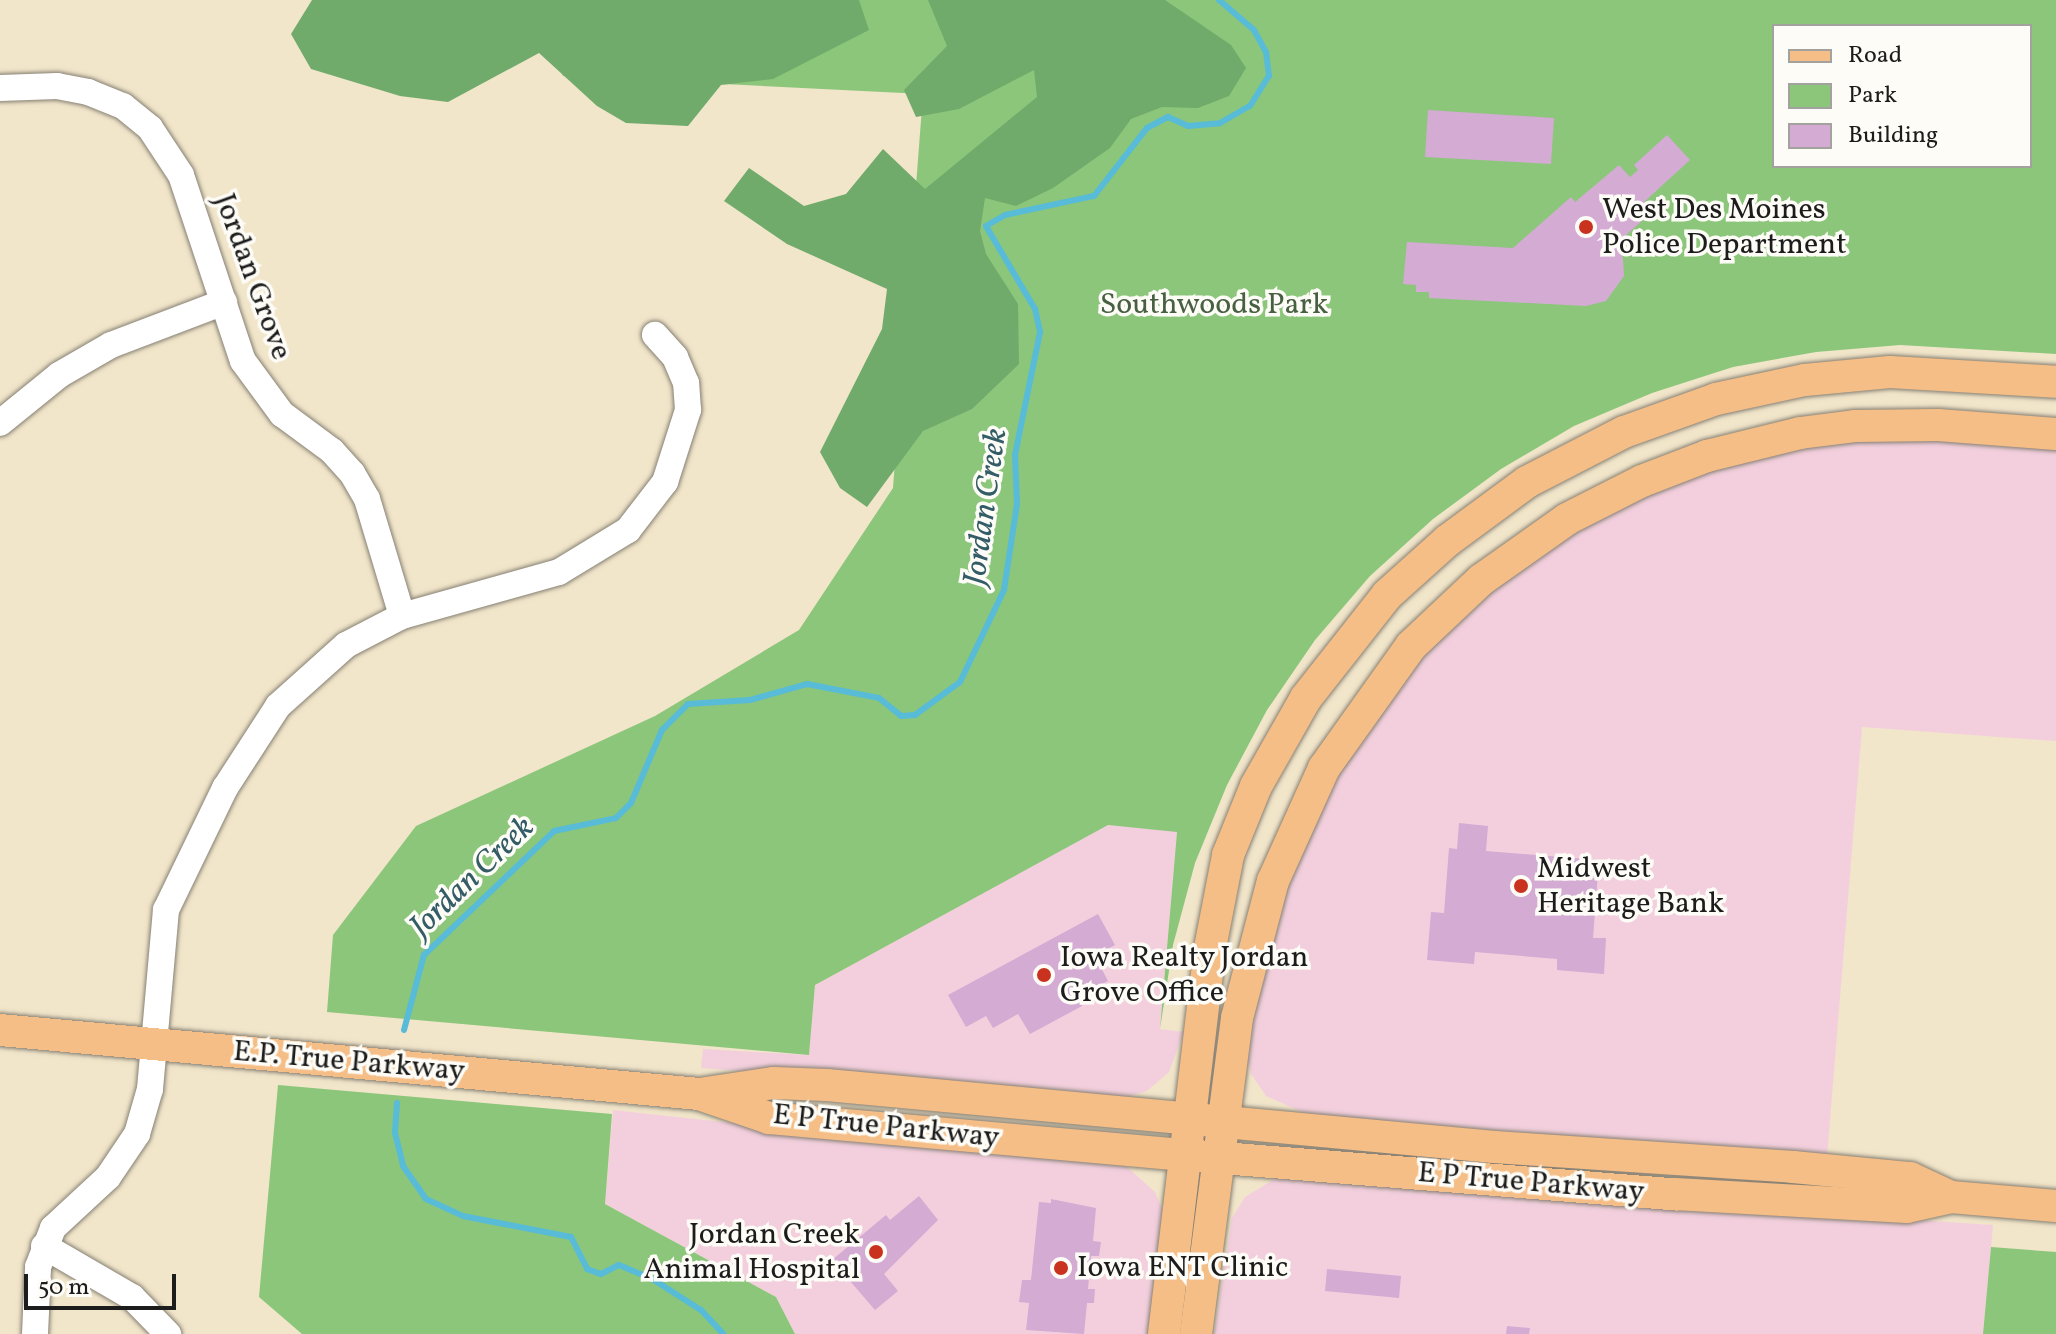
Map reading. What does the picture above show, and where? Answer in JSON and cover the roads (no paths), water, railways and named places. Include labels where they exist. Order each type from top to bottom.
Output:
[{"type":"main road","points":[[1164,1334],[1189,1117],[1218,900],[1228,855],[1256,786],[1306,698],[1387,595],[1447,541],[1527,482],[1589,448],[1716,399],[1805,380],[1890,372],[2056,382]]},
{"type":"main road","points":[[1196,1334],[1237,1018],[1273,881],[1307,799],[1385,677],[1481,580],[1522,548],[1612,494],[1730,449],[1800,433],[1897,424],[2056,434]]},
{"type":"main road","name":"E.P. True Parkway","points":[[0,1030],[699,1094]]},
{"type":"main road","name":"E P True Parkway","points":[[699,1094],[774,1083],[827,1085],[1189,1117],[1222,1124],[1910,1178],[1951,1197]]},
{"type":"main road","name":"E P True Parkway","points":[[699,1094],[769,1118],[1185,1155],[1830,1203],[1907,1207],[1951,1197],[2056,1206]]},
{"type":"street","name":"Jordan Grove","points":[[0,88],[57,86],[88,92],[123,106],[150,128],[181,175],[243,361],[260,390],[282,414],[332,451],[367,499],[402,616]]},
{"type":"street","points":[[0,423],[59,375],[111,345],[224,302]]},
{"type":"street","points":[[35,1334],[38,1267],[44,1246],[68,1209],[108,1177],[137,1134],[154,1045],[166,910],[225,788],[298,683],[346,645],[402,616],[559,572],[628,530],[665,482],[688,410],[686,383],[675,357],[655,335]]},
{"type":"street","points":[[44,1246],[132,1297],[168,1334]]},
{"type":"waterway","name":"Jordan Creek","points":[[404,1030],[424,955],[554,831],[616,818],[631,803],[662,730],[688,704],[750,700],[807,684],[879,698],[901,716],[915,715],[960,682],[1004,590],[1017,504],[1015,455],[1040,332],[1035,309],[986,226],[1005,215],[1094,196],[1147,128],[1168,117],[1188,126],[1220,123],[1250,106],[1269,76],[1266,52],[1254,30],[1219,0]]},
{"type":"waterway","name":"Jordan Creek","points":[[397,1103],[395,1133],[403,1166],[426,1199],[463,1216],[571,1237],[587,1269],[601,1274],[619,1265],[654,1280],[701,1310],[723,1334]]},
{"type":"place","name":"West Des Moines Police Department","points":[[1586,227]]},
{"type":"place","name":"Midwest Heritage Bank","points":[[1521,886]]},
{"type":"place","name":"Iowa Realty Jordan Grove Office","points":[[1044,975]]},
{"type":"place","name":"Jordan Creek Animal Hospital","points":[[876,1252]]},
{"type":"place","name":"Iowa ENT Clinic","points":[[1061,1268]]},
{"type":"park label","name":"Southwoods Park","points":[[1214,305]]}]
